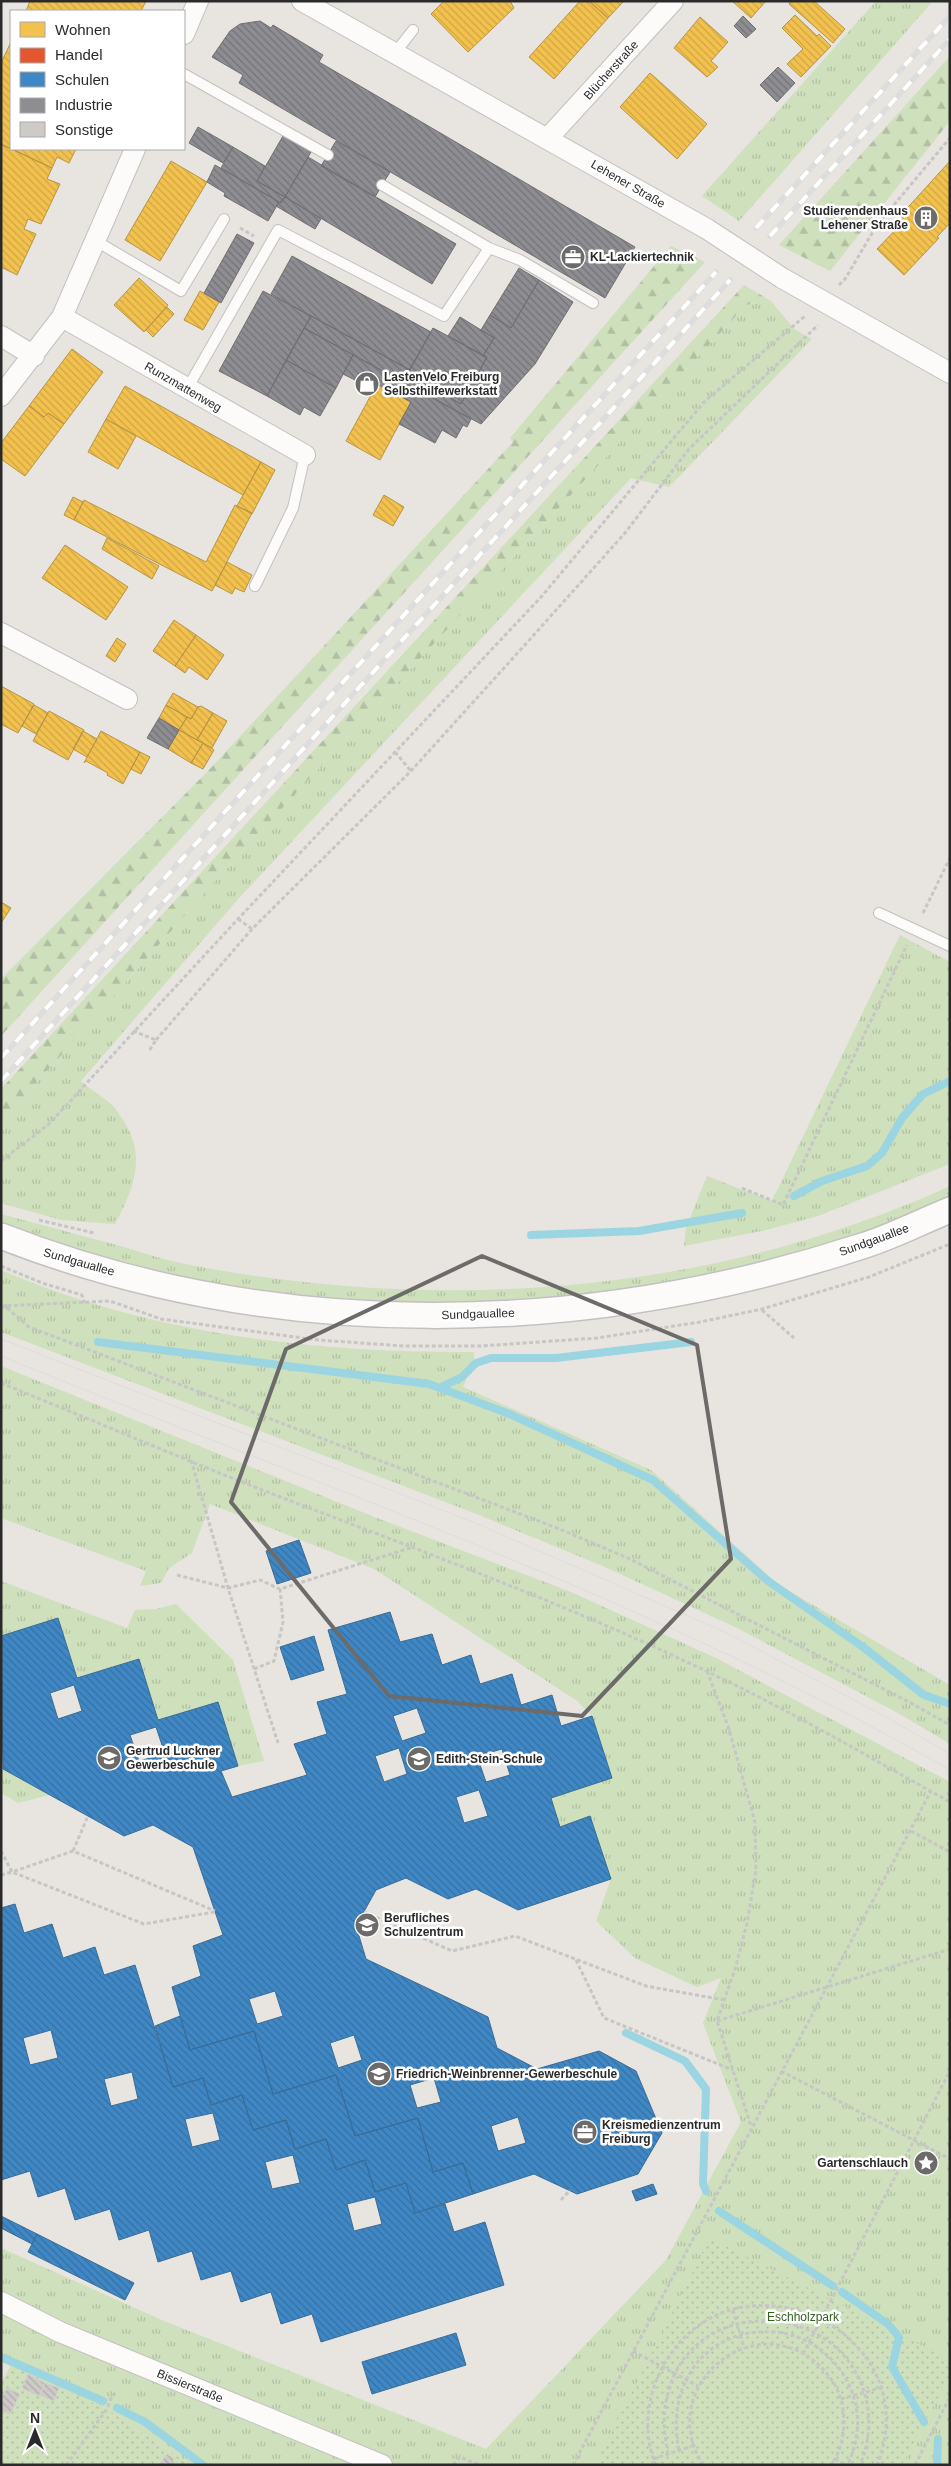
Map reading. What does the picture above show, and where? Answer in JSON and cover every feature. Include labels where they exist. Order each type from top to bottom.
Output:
[{"type":"street","points":[[185,32],[198,1]]},
{"type":"street","name":"Blücherstraße","points":[[548,138],[673,1]]},
{"type":"street","name":"Lehener Straße","points":[[307,2],[707,229],[782,278],[950,373]]},
{"type":"street","points":[[1,396],[34,356],[62,317],[135,150]]},
{"type":"street","name":"Runzmattenweg","points":[[62,317],[304,455]]},
{"type":"street","points":[[1,336],[34,356]]},
{"type":"street","points":[[1,632],[127,700]]},
{"type":"street","name":"Sundgauallee","points":[[1,1236],[36,1249],[137,1279],[212,1295],[326,1310],[404,1316],[493,1315],[613,1305],[742,1280],[861,1247],[950,1210]]},
{"type":"street","name":"Bissierstraße","points":[[1,2302],[60,2332],[355,2460],[382,2465]]},
{"type":"lane","points":[[395,53],[413,30]]},
{"type":"lane","points":[[185,75],[328,155]]},
{"type":"lane","points":[[382,186],[489,248],[520,260],[593,303]]},
{"type":"lane","points":[[96,241],[180,291],[224,219]]},
{"type":"lane","points":[[187,389],[278,230],[444,316],[489,248]]},
{"type":"lane","points":[[255,586],[293,508],[304,455]]},
{"type":"lane","points":[[879,913],[950,946]]},
{"type":"path","points":[[1,1161],[49,1124],[238,918],[542,596],[704,402],[823,302],[845,279],[877,225],[950,138]]},
{"type":"path","points":[[149,1051],[156,1040],[252,929],[412,771],[625,533],[689,449],[818,325]]},
{"type":"path","points":[[395,752],[412,771]]},
{"type":"path","points":[[914,930],[950,858]]},
{"type":"path","points":[[238,918],[252,929]]},
{"type":"path","points":[[742,1188],[783,1204],[907,945]]},
{"type":"path","points":[[133,1031],[156,1040]]},
{"type":"path","points":[[31,1218],[94,1233]]},
{"type":"path","points":[[1,1266],[42,1283],[82,1295],[84,1303],[7,1308],[1,1306]]},
{"type":"path","points":[[7,1308],[29,1327],[557,1528],[628,1558],[909,1702],[950,1725]]},
{"type":"path","points":[[762,1309],[794,1338]]},
{"type":"path","points":[[1,1384],[414,1546],[587,1617],[707,1671],[950,1802]]},
{"type":"path","points":[[191,1460],[228,1588],[278,1743]]},
{"type":"path","points":[[177,1575],[228,1588],[260,1580],[280,1589],[414,1546]]},
{"type":"path","points":[[254,1669],[274,1661],[284,1622],[280,1589]]},
{"type":"path","points":[[707,1671],[734,1745],[755,1822],[756,1870],[747,1923],[717,2021],[751,2126]]},
{"type":"path","points":[[573,2465],[751,2126],[931,1791]]},
{"type":"path","points":[[73,1851],[87,1818]]},
{"type":"path","points":[[911,1831],[950,1852]]},
{"type":"path","points":[[1,1851],[12,1872],[144,1924],[215,1911],[73,1851],[12,1872],[1,1875]]},
{"type":"path","points":[[364,1912],[452,1951],[515,1936],[646,1986],[724,2000]]},
{"type":"path","points":[[717,2021],[950,1949]]},
{"type":"path","points":[[576,1960],[604,2018],[733,2070]]},
{"type":"path","points":[[781,2071],[950,2159]]},
{"type":"path","points":[[803,2354],[950,2072]]},
{"type":"path","points":[[561,2200],[570,2190]]},
{"type":"path","points":[[656,2465],[649,2436],[648,2413],[653,2389],[662,2368],[675,2348],[691,2332],[711,2318],[732,2310],[755,2305],[778,2305],[800,2310],[821,2318],[840,2330],[856,2345],[869,2364],[880,2388],[884,2407],[885,2432],[877,2465]]},
{"type":"path","points":[[732,2310],[744,2348]]},
{"type":"path","points":[[668,2454],[664,2414],[668,2392],[675,2374],[686,2358],[702,2342],[736,2324],[754,2320],[776,2321],[814,2331],[832,2343],[857,2373],[865,2392],[868,2412],[866,2452],[860,2465]]},
{"type":"path","points":[[679,2450],[675,2433],[678,2396],[685,2380],[695,2365],[710,2351],[739,2336],[775,2332],[809,2341],[838,2365],[847,2380],[857,2413],[857,2431],[846,2465],[835,2459]]},
{"type":"path","points":[[703,2465],[692,2446],[689,2416],[698,2386],[717,2363],[744,2348],[774,2345],[803,2354],[826,2372],[841,2399],[844,2430],[835,2459],[831,2465]]},
{"type":"path","points":[[633,2351],[698,2386]]},
{"type":"path","points":[[841,2399],[880,2388]]},
{"type":"path","points":[[66,2465],[107,2409],[113,2393]]},
{"type":"path","points":[[914,2465],[950,2397]]},
{"type":"path","points":[[654,2459],[692,2446]]},
{"type":"path","points":[[452,2465],[460,2457],[480,2465]]},
{"type":"highlighted area","points":[[482,1256],[697,1345],[731,1559],[582,1716],[389,1696],[231,1502],[286,1349]]},
{"type":"green space","points":[[876,1],[933,1],[739,221],[702,196]]},
{"type":"green space","points":[[950,56],[950,121],[830,271],[779,245]]},
{"type":"green space","points":[[671,246],[705,262],[1,1036],[1,979],[208,771],[513,442],[510,438]]},
{"type":"green space","points":[[744,285],[771,301],[746,305],[217,879],[1,1123],[1,1089]]},
{"type":"green space","points":[[771,301],[794,329],[812,339],[669,487],[631,478],[239,898],[81,1081],[114,1107],[125,1122],[132,1137],[136,1165],[134,1179],[115,1224],[61,1220],[1,1203],[1,1123],[217,879],[746,305]]},
{"type":"green space","points":[[900,935],[950,962],[950,1164],[818,1216],[766,1230],[684,1246],[686,1228],[707,1176],[772,1201]]},
{"type":"green space","points":[[950,1186],[950,1200],[887,1226],[718,1276],[528,1302],[396,1304],[278,1292],[192,1280],[77,1249],[1,1223],[1,1214],[177,1262],[281,1279],[378,1288],[476,1290],[574,1285],[670,1272],[766,1251],[859,1223]]},
{"type":"green space","points":[[1,1270],[57,1292],[115,1310],[233,1335],[353,1349],[474,1352],[474,1361],[463,1387],[651,1470],[779,1585],[950,1685],[950,1744],[898,1713],[735,1627],[605,1567],[474,1513],[1,1332]]},
{"type":"green space","name":"Eschholzpark","points":[[1,1366],[377,1518],[571,1592],[716,1658],[950,1782],[950,2465],[190,2465],[107,2409],[1,2362],[1,2248],[164,2321],[486,2449],[666,2260],[741,2122],[703,2023],[721,1978],[697,1987],[635,1958],[596,1921],[611,1879],[590,1816],[560,1827],[551,1798],[612,1778],[592,1716],[576,1700],[374,1569],[210,1504],[192,1553],[169,1568],[161,1583],[140,1586],[146,1571],[1,1518]]},
{"type":"green space","points":[[1,1581],[127,1628],[135,1610],[156,1609],[176,1604],[233,1660],[264,1761],[238,1766],[217,1702],[158,1720],[139,1659],[77,1678],[58,1618],[1,1636]]},
{"type":"green space","points":[[1,1764],[3,1769],[49,1795],[18,1803],[1,1793]]},
{"type":"green space","name":"Eschholzpark","points":[[710,2238],[950,2360],[950,2375],[902,2465],[595,2465]]},
{"type":"green space","points":[[11,2365],[107,2409],[190,2465],[1,2465],[1,2383]]},
{"type":"building: Wohnen","points":[[30,1],[146,1],[142,10],[26,10]]},
{"type":"building: Wohnen","points":[[444,1],[510,1],[514,8],[468,52],[431,14]]},
{"type":"building: Wohnen","points":[[580,1],[589,1],[608,18],[554,79],[529,57]]},
{"type":"building: Wohnen","points":[[589,1],[624,1],[608,18]]},
{"type":"building: Wohnen","points":[[732,1],[766,1],[751,18]]},
{"type":"building: Wohnen","points":[[791,1],[814,1],[845,29],[833,43],[789,4]]},
{"type":"building: Wohnen","points":[[795,15],[817,36],[819,34],[831,46],[801,77],[787,64],[803,49],[782,28]]},
{"type":"building: Wohnen","points":[[700,17],[728,42],[711,61],[718,67],[707,77],[674,48]]},
{"type":"building: Wohnen","points":[[10,44],[10,148],[1,144],[1,63]]},
{"type":"building: Wohnen","points":[[650,73],[707,124],[677,159],[620,107]]},
{"type":"building: Wohnen","points":[[1,144],[10,150],[52,168],[47,179],[60,184],[41,224],[28,219],[24,229],[36,234],[17,275],[1,267]]},
{"type":"building: Wohnen","points":[[14,150],[76,150],[69,163],[57,157],[52,168]]},
{"type":"building: Wohnen","points":[[171,161],[207,182],[160,261],[125,240]]},
{"type":"building: Wohnen","name":"Studierendenhaus Lehener Straße","points":[[950,161],[950,223],[937,237],[939,238],[904,275],[877,249],[905,220],[900,216]]},
{"type":"building: Wohnen","points":[[139,278],[168,305],[144,332],[114,305]]},
{"type":"building: Wohnen","points":[[200,291],[219,302],[203,330],[184,320]]},
{"type":"building: Wohnen","points":[[167,307],[174,314],[153,337],[146,330]]},
{"type":"building: Wohnen","points":[[72,349],[103,372],[64,424],[48,413],[44,417],[29,406]]},
{"type":"building: Wohnen","points":[[377,384],[411,402],[380,460],[346,441]]},
{"type":"building: Wohnen","points":[[125,386],[261,462],[243,495],[106,419]]},
{"type":"building: Wohnen","points":[[29,406],[44,417],[48,413],[64,424],[25,476],[1,459],[1,443]]},
{"type":"building: Wohnen","points":[[106,419],[136,436],[118,469],[88,452]]},
{"type":"building: Wohnen","points":[[261,462],[275,470],[252,514],[237,506]]},
{"type":"building: Wohnen","points":[[384,495],[404,507],[393,526],[373,515]]},
{"type":"building: Wohnen","points":[[73,497],[83,502],[74,520],[64,515]]},
{"type":"building: Wohnen","points":[[84,500],[206,562],[235,505],[252,513],[212,591],[74,520]]},
{"type":"building: Wohnen","points":[[107,538],[159,566],[152,579],[102,549]]},
{"type":"building: Wohnen","points":[[65,545],[128,587],[106,620],[42,578]]},
{"type":"building: Wohnen","points":[[227,562],[252,575],[244,592],[235,588],[232,594],[215,585]]},
{"type":"building: Wohnen","points":[[174,620],[196,635],[175,666],[153,651]]},
{"type":"building: Wohnen","points":[[196,635],[224,655],[207,680],[189,667],[185,673],[175,666]]},
{"type":"building: Wohnen","points":[[117,638],[126,644],[115,662],[106,656]]},
{"type":"building: Wohnen","points":[[1,686],[34,704],[18,733],[1,724]]},
{"type":"building: Wohnen","points":[[173,693],[198,707],[191,719],[166,705]]},
{"type":"building: Wohnen","points":[[34,705],[48,713],[36,734],[22,726]]},
{"type":"building: Wohnen","points":[[166,705],[187,717],[179,730],[159,718]]},
{"type":"building: Wohnen","points":[[201,706],[213,713],[197,740],[179,730],[187,717],[191,719],[198,707]]},
{"type":"building: Wohnen","points":[[49,711],[84,730],[68,760],[33,741]]},
{"type":"building: Wohnen","points":[[213,713],[227,721],[212,748],[197,740]]},
{"type":"building: Wohnen","points":[[179,730],[203,743],[191,763],[168,749]]},
{"type":"building: Wohnen","points":[[83,731],[97,739],[87,757],[73,749]]},
{"type":"building: Wohnen","points":[[101,731],[140,752],[123,784],[86,761],[84,763]]},
{"type":"building: Wohnen","points":[[203,743],[214,750],[203,769],[191,763]]},
{"type":"building: Wohnen","points":[[140,752],[150,757],[141,774],[131,769]]},
{"type":"building: Wohnen","points":[[1,902],[11,908],[1,923]]},
{"type":"building: Handel","points":[[360,375],[377,385],[374,391],[357,381]]},
{"type":"building: Schulen","points":[[299,1540],[311,1573],[277,1584],[266,1551]]},
{"type":"building: Schulen","points":[[390,1612],[400,1642],[432,1634],[442,1665],[471,1655],[480,1684],[512,1674],[521,1705],[552,1695],[561,1726],[592,1716],[612,1778],[551,1798],[560,1827],[590,1816],[611,1879],[518,1910],[476,1889],[448,1899],[406,1878],[376,1890],[356,1926],[366,1959],[488,2017],[497,2048],[537,2069],[599,2051],[636,2071],[662,2133],[638,2174],[577,2194],[534,2174],[473,2194],[463,2163],[433,2172],[418,2118],[355,2136],[336,2075],[273,2094],[254,2031],[190,2050],[172,1987],[201,1976],[193,1946],[223,1935],[193,1847],[153,1825],[124,1836],[3,1769],[1,1636],[58,1618],[77,1678],[139,1659],[158,1720],[218,1702],[238,1766],[221,1771],[232,1797],[307,1775],[294,1744],[327,1734],[317,1702],[347,1694],[328,1630]],"holes":[[[74,1685],[82,1711],[58,1719],[50,1693]],[[417,1708],[426,1733],[402,1741],[393,1716]],[[156,1727],[165,1754],[139,1761],[130,1735]],[[399,1748],[407,1774],[384,1782],[375,1756]],[[502,1749],[510,1775],[486,1782],[477,1756]],[[479,1790],[488,1816],[464,1823],[456,1797]],[[275,1991],[283,2016],[257,2024],[249,1999]],[[354,2035],[362,2060],[338,2068],[330,2043]],[[434,2078],[441,2102],[417,2108],[410,2085]],[[518,2117],[526,2143],[498,2151],[491,2126]]]},
{"type":"building: Schulen","points":[[314,1636],[324,1670],[291,1680],[280,1647]]},
{"type":"building: Schulen","points":[[15,1904],[24,1933],[52,1924],[63,1958],[95,1947],[104,1975],[135,1965],[173,2087],[203,2078],[211,2105],[242,2095],[253,2130],[286,2120],[295,2149],[326,2139],[336,2170],[365,2160],[375,2192],[406,2183],[415,2213],[445,2204],[454,2232],[485,2222],[504,2285],[321,2342],[312,2314],[281,2324],[271,2292],[241,2302],[231,2271],[201,2280],[192,2251],[158,2262],[149,2230],[119,2240],[110,2209],[75,2220],[65,2188],[38,2197],[30,2171],[1,2180],[1,1908]],"holes":[[[51,2030],[58,2058],[30,2065],[23,2038]],[[132,2072],[138,2099],[111,2106],[104,2079]],[[213,2113],[220,2140],[192,2147],[185,2119]],[[293,2155],[300,2183],[272,2189],[265,2162]],[[375,2197],[382,2224],[354,2231],[347,2204]]]},
{"type":"building: Schulen","points":[[180,2016],[190,2050],[254,2031],[273,2094],[336,2075],[355,2136],[418,2118],[433,2172],[463,2163],[473,2194],[415,2213],[406,2183],[375,2192],[365,2160],[336,2170],[326,2139],[295,2149],[286,2120],[253,2130],[242,2095],[211,2105],[203,2078],[173,2087],[155,2026]]},
{"type":"building: Schulen","points":[[653,2184],[657,2194],[636,2201],[632,2191]]},
{"type":"building: Schulen","points":[[1,2216],[37,2234],[32,2244],[1,2228]]},
{"type":"building: Schulen","points":[[37,2234],[134,2283],[125,2300],[28,2252]]},
{"type":"building: Schulen","points":[[456,2333],[466,2365],[372,2394],[362,2362]]},
{"type":"building: Industrie","points":[[743,16],[756,29],[746,38],[734,26]]},
{"type":"building: Industrie","points":[[260,21],[271,28],[273,25],[323,55],[319,62],[635,247],[605,298],[239,83],[243,75],[212,57],[230,31],[240,24]]},
{"type":"building: Industrie","points":[[778,67],[795,83],[777,102],[760,85]]},
{"type":"building: Industrie","points":[[198,127],[233,147],[223,163],[189,143]]},
{"type":"building: Industrie","points":[[283,136],[311,152],[285,197],[257,181]]},
{"type":"building: Industrie","points":[[336,141],[390,172],[375,197],[321,166]]},
{"type":"building: Industrie","points":[[233,147],[265,166],[257,181],[285,197],[281,203],[221,168]]},
{"type":"building: Industrie","points":[[308,157],[456,244],[432,284],[285,197]]},
{"type":"building: Industrie","points":[[215,165],[279,202],[268,221],[224,196],[225,193],[207,182]]},
{"type":"building: Industrie","points":[[285,197],[321,219],[315,229],[276,206]]},
{"type":"building: Industrie","points":[[237,234],[254,243],[221,303],[204,293]]},
{"type":"building: Industrie","points":[[292,256],[431,332],[410,370],[271,294]]},
{"type":"building: Industrie","points":[[519,268],[539,280],[511,328],[490,315]]},
{"type":"building: Industrie","points":[[539,280],[573,302],[535,364],[481,424],[403,382],[407,374],[461,404],[487,357],[483,356],[494,338],[481,330],[490,315],[511,328]]},
{"type":"building: Industrie","points":[[263,291],[311,316],[267,396],[219,371]]},
{"type":"building: Industrie","points":[[311,316],[410,370],[403,382],[304,328]]},
{"type":"building: Industrie","points":[[460,317],[494,338],[483,356],[448,336]]},
{"type":"building: Industrie","points":[[304,328],[353,355],[336,388],[286,360]]},
{"type":"building: Industrie","points":[[433,328],[487,357],[461,404],[407,374]]},
{"type":"building: Industrie","points":[[353,355],[471,419],[467,427],[463,425],[456,438],[442,430],[435,443],[399,424],[411,402],[360,375],[357,381],[343,374]]},
{"type":"building: Industrie","points":[[286,360],[336,388],[320,416],[304,407],[300,415],[267,396]]},
{"type":"building: Industrie","points":[[159,718],[179,730],[168,749],[147,738]]},
{"type":"building: Sonstige","points":[[28,2374],[45,2383],[39,2396],[22,2388]]},
{"type":"building: Sonstige","points":[[45,2383],[59,2388],[54,2401],[40,2395]]},
{"type":"building: Sonstige","points":[[7,2388],[20,2394],[10,2414],[1,2410],[1,2399]]},
{"type":"building: Sonstige","points":[[167,2454],[174,2459],[170,2465],[159,2465]]},
{"type":"waterway","points":[[794,1196],[822,1181],[867,1166],[882,1153],[902,1118],[923,1094],[950,1081]]},
{"type":"waterway","points":[[531,1235],[639,1231],[742,1213]]},
{"type":"waterway","points":[[98,1342],[429,1384],[507,1413],[653,1480],[768,1581],[863,1647],[924,1695],[950,1704]]},
{"type":"waterway","points":[[441,1387],[462,1377],[476,1363],[491,1358],[556,1358],[691,1342]]},
{"type":"waterway","points":[[626,2033],[685,2061],[706,2089],[703,2184],[706,2191]]},
{"type":"waterway","points":[[719,2211],[833,2286]]},
{"type":"waterway","points":[[842,2292],[888,2324],[899,2337],[892,2367],[924,2422]]},
{"type":"waterway","points":[[1,2357],[103,2401]]},
{"type":"waterway","points":[[117,2408],[145,2422],[203,2465]]},
{"type":"waterway","points":[[937,2465],[938,2439]]},
{"type":"tram line","points":[[1,1339],[473,1522],[727,1633],[890,1719],[950,1754]]},
{"type":"tram line","points":[[1,1356],[363,1499],[602,1598],[720,1651],[836,1708],[950,1770]]},
{"type":"railway","points":[[756,228],[950,16]]},
{"type":"railway","points":[[770,236],[950,39]]},
{"type":"railway","points":[[1,1058],[716,272]]},
{"type":"railway","points":[[1,1081],[730,280]]},
{"type":"place","name":"Studierendenhaus Lehener Straße","points":[[926,218]]},
{"type":"place","name":"KL-Lackiertechnik","points":[[573,257]]},
{"type":"place","name":"LastenVelo Freiburg Selbsthilfewerkstatt","points":[[367,384]]},
{"type":"place","name":"Gertrud Luckner Gewerbeschule","points":[[109,1758]]},
{"type":"place","name":"Edith-Stein-Schule","points":[[419,1759]]},
{"type":"place","name":"Berufliches Schulzentrum","points":[[367,1925]]},
{"type":"place","name":"Friedrich-Weinbrenner-Gewerbeschule","points":[[379,2074]]},
{"type":"place","name":"Kreismedienzentrum Freiburg","points":[[585,2132]]},
{"type":"place","name":"Gartenschlauch","points":[[926,2163]]}]
